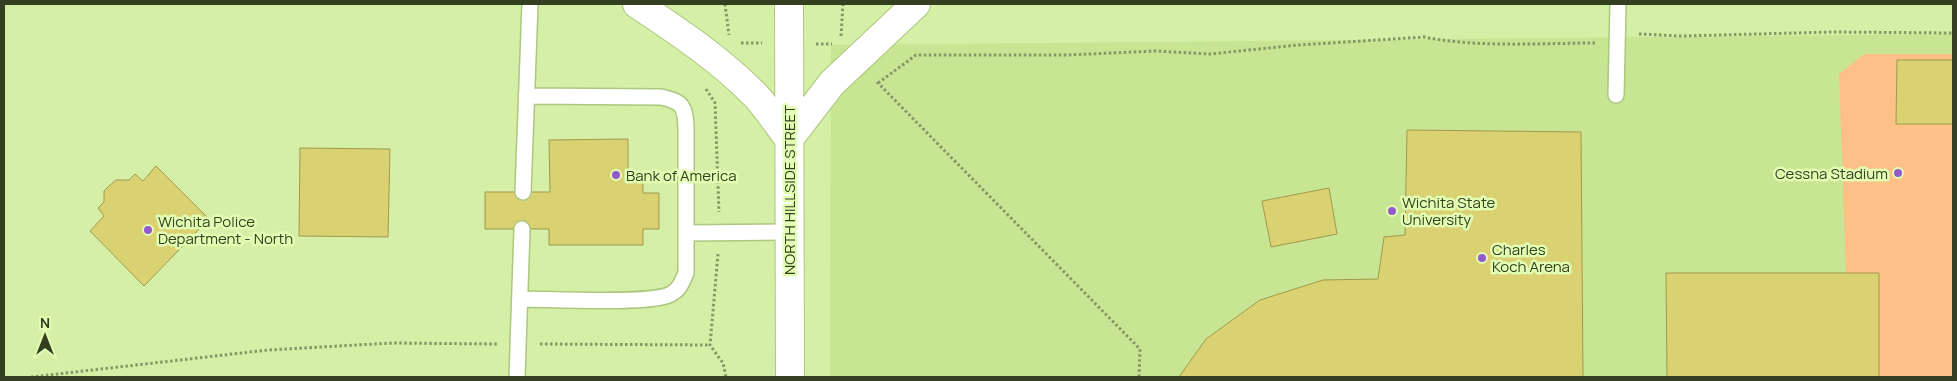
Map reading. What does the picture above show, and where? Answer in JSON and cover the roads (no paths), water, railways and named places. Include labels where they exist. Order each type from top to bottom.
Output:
[{"type":"main road","points":[[637,4],[718,61],[757,97],[789,139],[832,83],[916,4]]},
{"type":"main road","name":"NORTH HILLSIDE STREET","points":[[789,4],[790,377]]},
{"type":"lane","points":[[523,192],[530,4]]},
{"type":"lane","points":[[1616,95],[1618,4]]},
{"type":"lane","points":[[520,299],[648,300],[670,295],[680,288],[686,273],[685,110],[676,100],[661,97],[526,96]]},
{"type":"lane","points":[[517,377],[522,229]]},
{"type":"lane","points":[[686,233],[789,232]]},
{"type":"place","name":"Cessna Stadium","points":[[1898,173]]},
{"type":"place","name":"Bank of America","points":[[616,175]]},
{"type":"place","name":"Wichita State University","points":[[1392,211]]},
{"type":"place","name":"Wichita Police Department - North","points":[[148,230]]},
{"type":"place","name":"Charles Koch Arena","points":[[1482,258]]}]
